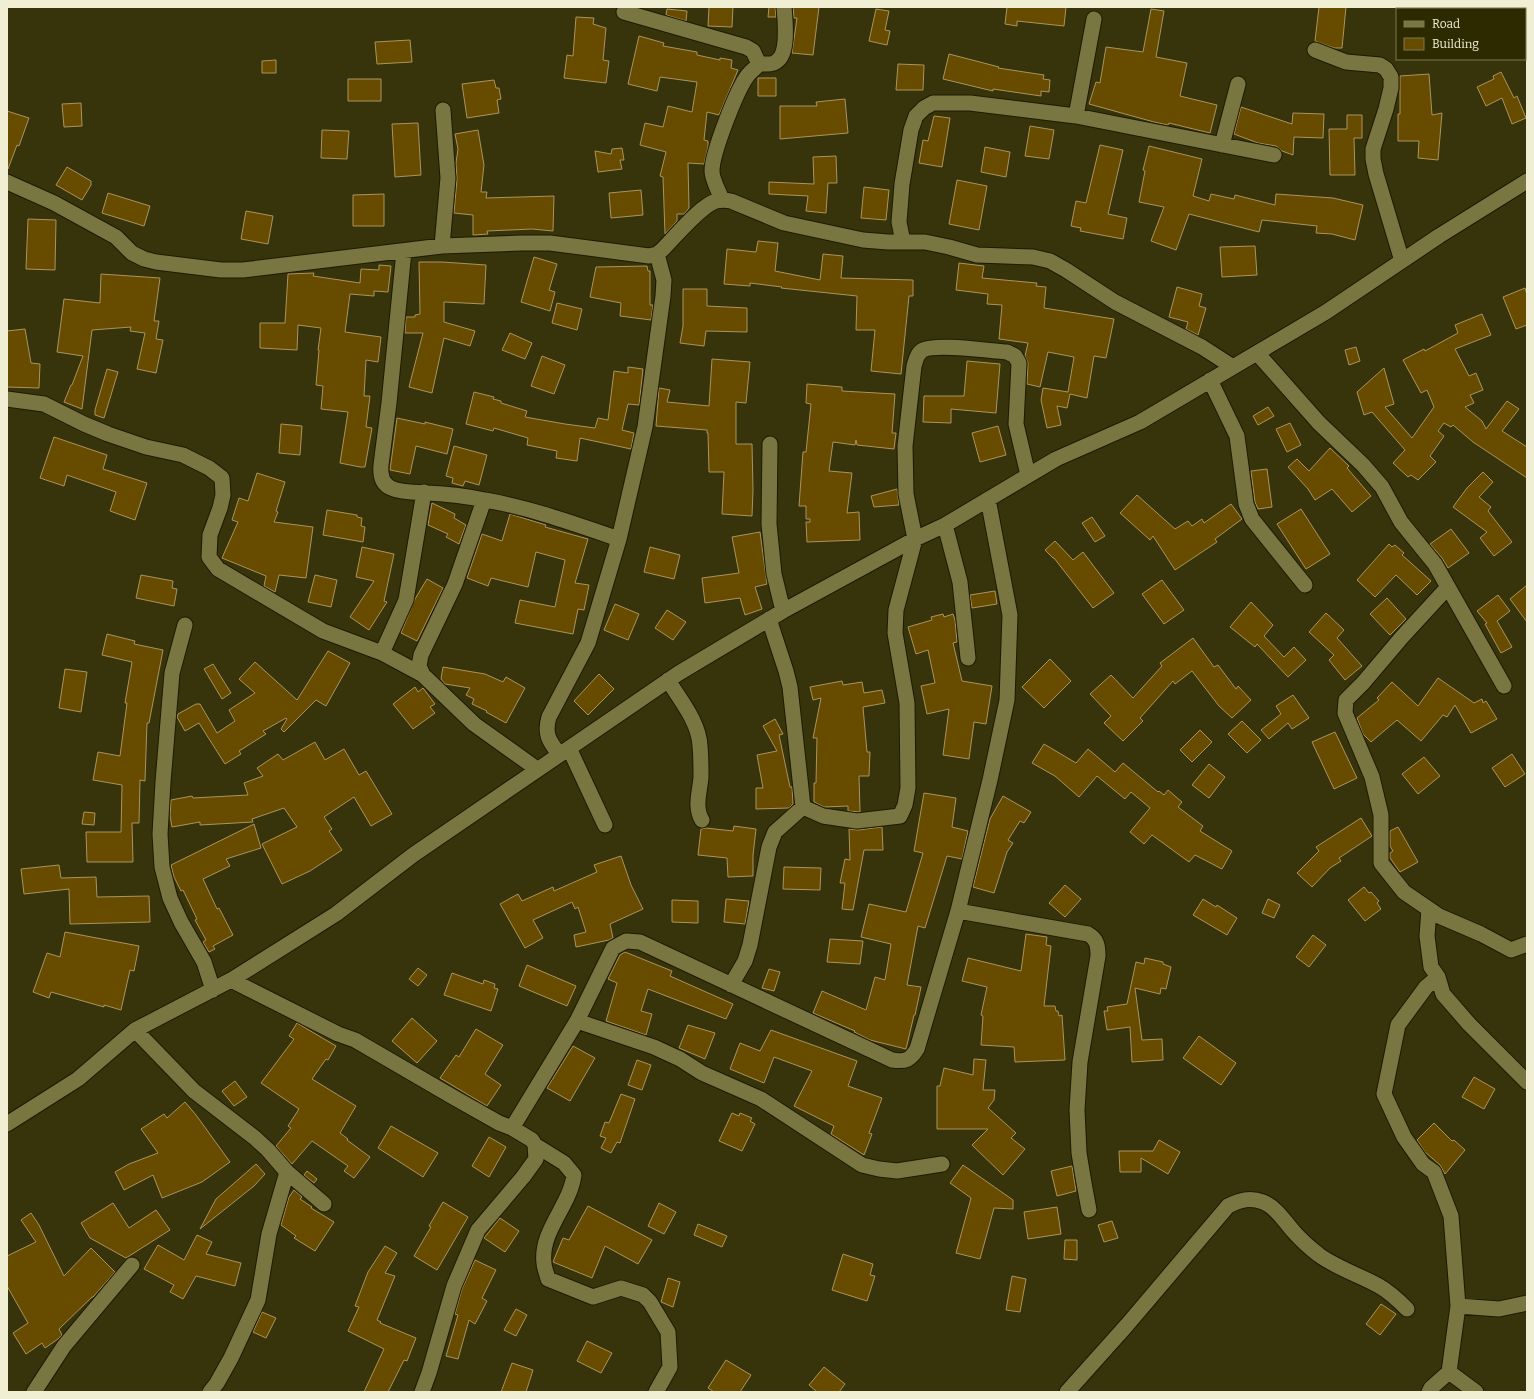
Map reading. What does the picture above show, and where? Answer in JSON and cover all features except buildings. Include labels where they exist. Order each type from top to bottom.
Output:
[{"type":"street","points":[[722,200],[712,173],[714,155],[738,92],[748,76],[759,64],[773,63],[782,56],[785,39],[784,7]]},
{"type":"street","points":[[624,12],[746,47],[753,51],[759,64]]},
{"type":"street","points":[[1076,116],[1094,19]]},
{"type":"street","points":[[1315,50],[1346,62],[1380,65],[1386,69],[1391,77],[1386,109],[1373,149],[1373,159],[1376,174],[1402,261]]},
{"type":"street","points":[[1222,144],[1238,84]]},
{"type":"street","points":[[903,242],[899,222],[902,184],[911,130],[916,116],[924,108],[933,103],[970,102],[1076,116],[1274,155]]},
{"type":"street","points":[[442,246],[448,178],[443,110]]},
{"type":"street","points":[[7,1124],[78,1080],[135,1030],[231,980],[336,914],[413,854],[668,680],[783,611],[915,539],[945,525],[1056,459],[1140,422],[1326,312],[1402,261],[1527,181]]},
{"type":"street","points":[[7,182],[54,203],[116,237],[132,253],[156,262],[221,270],[243,270],[442,246],[550,243],[650,256],[657,254],[704,207],[722,200],[731,201],[784,223],[863,240],[925,242],[977,255],[1033,257],[1050,261],[1115,302],[1202,347],[1233,367]]},
{"type":"street","points":[[404,250],[389,403],[380,475],[383,482],[390,488],[398,490],[484,500],[512,506],[566,521],[619,539]]},
{"type":"street","points":[[605,825],[564,751],[548,740],[546,726],[549,717],[588,643],[619,539],[645,427],[662,303],[664,280],[657,254]]},
{"type":"street","points":[[803,807],[823,816],[857,821],[900,816],[906,805],[908,788],[907,703],[895,633],[896,610],[915,539],[906,494],[905,446],[914,366],[918,355],[923,350],[939,347],[1007,352],[1015,356],[1019,363],[1016,424],[1028,475]]},
{"type":"street","points":[[1257,353],[1319,423],[1363,465],[1382,487],[1401,522],[1435,564],[1504,686]]},
{"type":"street","points":[[1210,380],[1237,436],[1246,504],[1252,518],[1305,585]]},
{"type":"street","points":[[7,399],[44,404],[108,434],[146,447],[183,455],[209,468],[222,478],[223,495],[210,535],[209,557],[218,568],[323,631],[382,653],[423,675],[474,724],[537,769]]},
{"type":"street","points":[[770,444],[770,524],[774,574],[783,611]]},
{"type":"street","points":[[382,653],[406,600],[424,492]]},
{"type":"street","points":[[512,1128],[577,1020],[614,948],[626,941],[640,942],[892,1060],[903,1062],[912,1057],[918,1049],[958,911],[990,780],[1007,700],[1010,615],[988,499]]},
{"type":"street","points":[[423,675],[419,666],[421,655],[455,584],[484,500]]},
{"type":"street","points":[[945,525],[960,582],[968,658]]},
{"type":"street","points":[[1448,587],[1402,637],[1364,683],[1346,700],[1345,713],[1372,777],[1381,815],[1381,863],[1404,892],[1439,916],[1481,934],[1511,950],[1527,944]]},
{"type":"street","points":[[769,619],[790,687],[803,807]]},
{"type":"street","points":[[185,625],[172,673],[160,834],[162,867],[170,898],[181,922],[204,962],[213,990]]},
{"type":"street","points":[[668,680],[697,728],[700,745],[701,777],[698,807],[699,815],[702,820]]},
{"type":"street","points":[[731,985],[745,961],[750,945],[769,847],[775,832],[803,807]]},
{"type":"street","points":[[1429,909],[1427,936],[1431,967],[1438,977],[1443,994],[1469,1024],[1527,1082]]},
{"type":"street","points":[[958,911],[1088,934],[1094,937],[1098,956],[1080,1062],[1077,1110],[1079,1153],[1090,1210]]},
{"type":"street","points":[[1430,1392],[1431,1388],[1450,1372],[1458,1306],[1451,1216],[1434,1172],[1423,1164],[1404,1136],[1384,1094],[1398,1025],[1426,987],[1438,977]]},
{"type":"street","points":[[231,980],[338,1034],[355,1040],[499,1123],[512,1128],[532,1140],[535,1145],[564,1163],[574,1175],[573,1186],[550,1231],[545,1247],[544,1263],[548,1279],[593,1297],[621,1288],[643,1296],[650,1302],[668,1332],[670,1367],[656,1392]]},
{"type":"street","points":[[577,1020],[654,1047],[680,1059],[702,1072],[761,1098],[862,1165],[897,1172],[942,1164]]},
{"type":"street","points":[[135,1030],[194,1091],[255,1138],[268,1150],[287,1172],[324,1204]]},
{"type":"street","points":[[422,1392],[429,1373],[454,1286],[478,1230],[523,1177],[536,1159],[535,1145]]},
{"type":"street","points":[[210,1392],[217,1383],[258,1300],[269,1234],[287,1172]]},
{"type":"street","points":[[1068,1392],[1228,1206],[1240,1200],[1251,1199],[1265,1203],[1279,1214],[1295,1233],[1319,1255],[1353,1274],[1379,1286],[1394,1296],[1407,1309]]},
{"type":"street","points":[[34,1392],[64,1346],[132,1265]]},
{"type":"street","points":[[1458,1306],[1498,1309],[1527,1303]]},
{"type":"street","points":[[1450,1372],[1476,1392]]}]
